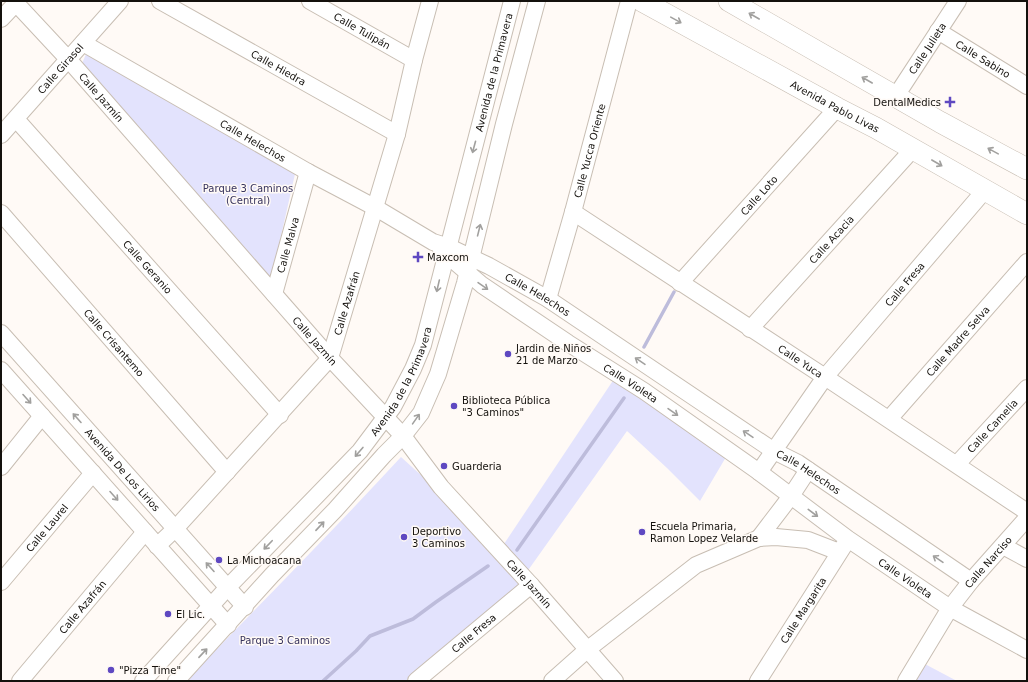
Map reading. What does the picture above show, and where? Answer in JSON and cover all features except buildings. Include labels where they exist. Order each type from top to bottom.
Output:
[{"type":"main road","name":"Avenida Pablo Livas","points":[[642,1],[876,128],[1027,214]]},
{"type":"main road","points":[[729,1],[940,122],[1027,169]]},
{"type":"street","name":"Calle Girasol","points":[[1,135],[120,1]]},
{"type":"street","name":"Calle Hiedra","points":[[160,1],[397,134]]},
{"type":"street","name":"Calle Tulipán","points":[[310,1],[414,60]]},
{"type":"street","name":"Calle Azafrán","points":[[158,546],[176,529],[330,358],[397,134],[414,60],[430,1]]},
{"type":"street","name":"Avenida de la Primavera","points":[[143,681],[211,606],[360,451],[386,419],[406,385],[423,345],[512,1]]},
{"type":"street","points":[[176,681],[272,575],[335,510],[403,436],[421,412],[438,374],[468,274],[504,124],[537,1]]},
{"type":"street","name":"Calle Yucca Oriente","points":[[548,299],[573,212],[629,1]]},
{"type":"street","name":"Calle Julieta","points":[[896,96],[958,1]]},
{"type":"street","points":[[1,19],[16,2]]},
{"type":"street","name":"Calle Jazmín","points":[[16,2],[68,59],[330,358],[360,388],[386,419],[403,436],[441,487],[588,649],[615,681]]},
{"type":"street","name":"Calle Sabino","points":[[938,31],[1027,86]]},
{"type":"street","name":"Calle Helechos","points":[[83,43],[308,172],[376,208],[448,252],[471,257],[548,299],[774,451],[798,463],[971,581]]},
{"type":"street","name":"Calle Loto","points":[[680,283],[837,108]]},
{"type":"street","name":"Calle Geranio","points":[[16,119],[280,415]]},
{"type":"street","name":"Calle Acacia","points":[[750,329],[912,149]]},
{"type":"street","name":"Calle Malva","points":[[274,294],[308,172]]},
{"type":"street","name":"Calle Fresa","points":[[759,472],[825,377],[984,190]]},
{"type":"street","name":"Calle Yuca","points":[[573,212],[889,419],[1027,512]]},
{"type":"street","name":"Calle Crisantemo","points":[[1,213],[226,472]]},
{"type":"street","name":"Calle Violeta","points":[[448,252],[468,274],[568,343],[623,377],[759,472],[791,496],[844,546],[950,608],[1027,650]]},
{"type":"street","name":"Calle Madre Selva","points":[[889,419],[1027,262]]},
{"type":"street","name":"Avenida De Los Lirios","points":[[1,333],[245,606]]},
{"type":"street","points":[[1,370],[228,625]]},
{"type":"street","name":"Calle Camelia","points":[[957,464],[1027,388]]},
{"type":"street","points":[[1,467],[42,416]]},
{"type":"street","name":"Calle Violeta","points":[[759,538],[791,496],[808,470]]},
{"type":"street","name":"Calle Laurel","points":[[1,582],[93,473]]},
{"type":"street","name":"Calle Narciso","points":[[906,681],[950,608],[971,581],[1027,518]]},
{"type":"street","name":"Calle Azafrán","points":[[20,681],[145,532]]},
{"type":"street","name":"Calle Violeta","points":[[552,681],[588,649],[696,565],[759,538],[776,537],[808,540],[844,546]]},
{"type":"street","name":"Calle Margarita","points":[[758,681],[844,546]]},
{"type":"street","points":[[1003,546],[1027,559]]},
{"type":"street","name":"Calle Fresa","points":[[416,681],[531,586]]},
{"type":"green space","name":"Parque 3 Caminos (Central)","points":[[86,54],[295,174],[271,280],[81,66]]},
{"type":"green space","name":"Parque 3 Caminos","points":[[614,379],[729,452],[700,501],[627,431],[524,576],[523,587],[406,681],[186,681],[401,457],[433,486],[498,553]]},
{"type":"green space","points":[[923,663],[957,681],[914,681]]},
{"type":"waterway","points":[[644,347],[674,292]]},
{"type":"waterway","points":[[517,550],[624,398]]},
{"type":"waterway","points":[[323,681],[370,636],[413,619],[488,566]]},
{"type":"place","name":"DentalMedics","points":[[950,102]]},
{"type":"place","name":"Maxcom","points":[[418,257]]},
{"type":"place","name":"Jardin de Niños 21 de Marzo","points":[[508,354]]},
{"type":"place","name":"Biblioteca Pública \"3 Caminos\"","points":[[454,406]]},
{"type":"place","name":"Guarderia","points":[[444,466]]},
{"type":"place","name":"Escuela Primaria, Ramon Lopez Velarde","points":[[642,532]]},
{"type":"place","name":"Deportivo 3 Caminos","points":[[404,537]]},
{"type":"place","name":"La Michoacana","points":[[219,560]]},
{"type":"place","name":"El Lic.","points":[[168,614]]},
{"type":"place","name":"\"Pizza Time\"","points":[[111,670]]}]
